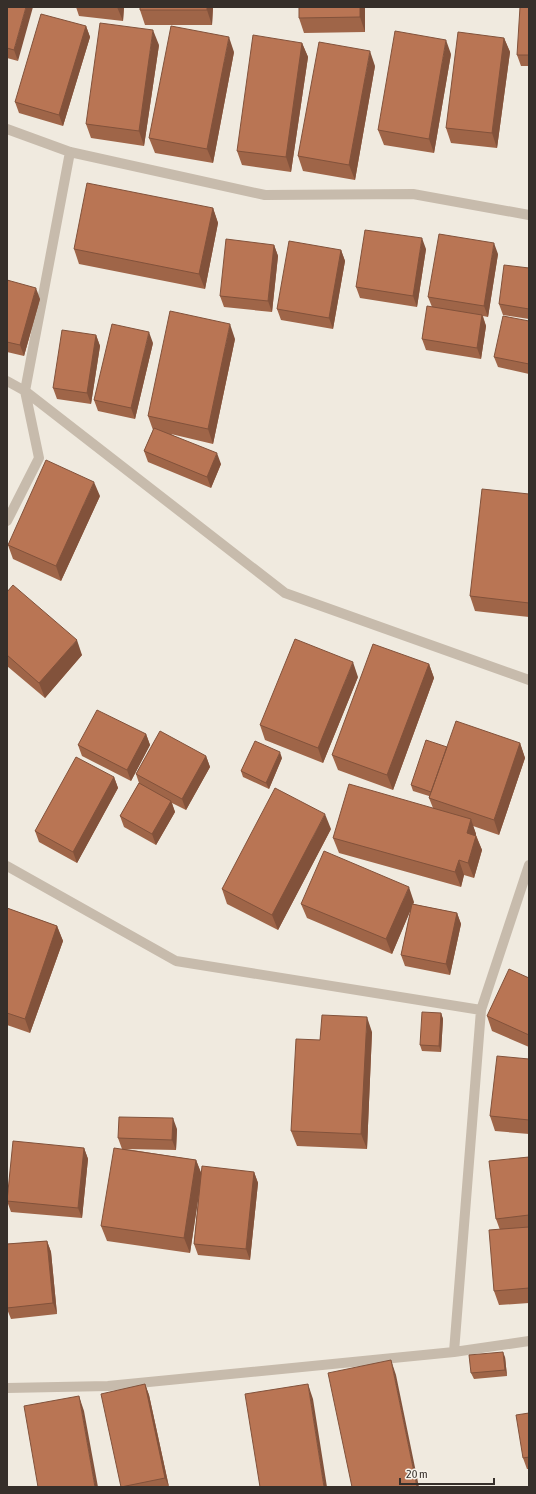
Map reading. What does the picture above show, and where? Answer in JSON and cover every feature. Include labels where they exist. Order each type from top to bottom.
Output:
[{"type":"street","points":[[7,129],[70,152],[265,195],[413,194],[529,215]]},
{"type":"street","points":[[7,521],[39,458],[25,391],[70,152]]},
{"type":"street","points":[[7,381],[25,391],[285,593],[529,680]]},
{"type":"street","points":[[454,1352],[481,1010],[529,865]]},
{"type":"street","points":[[7,866],[176,961],[481,1010]]},
{"type":"street","points":[[7,1388],[108,1386],[454,1352],[529,1341]]},
{"type":"building","points":[[7,7],[26,7],[14,50],[7,48]]},
{"type":"building","points":[[140,7],[207,7],[207,10],[140,10]]},
{"type":"building","points":[[299,7],[360,7],[360,17],[299,18]]},
{"type":"building","points":[[520,7],[529,7],[529,55],[517,55]]},
{"type":"building","points":[[41,14],[86,26],[59,115],[15,102]]},
{"type":"building","points":[[100,23],[153,30],[139,131],[86,124]]},
{"type":"building","points":[[171,26],[229,37],[207,149],[149,138]]},
{"type":"building","points":[[395,31],[446,40],[429,139],[378,130]]},
{"type":"building","points":[[458,32],[504,38],[492,133],[446,128]]},
{"type":"building","points":[[253,35],[302,43],[286,157],[237,151]]},
{"type":"building","points":[[319,42],[370,51],[349,165],[298,156]]},
{"type":"building","points":[[87,183],[213,208],[199,274],[74,249]]},
{"type":"building","points":[[365,230],[422,238],[413,296],[356,287]]},
{"type":"building","points":[[439,234],[494,243],[484,306],[428,297]]},
{"type":"building","points":[[226,239],[274,245],[268,301],[220,296]]},
{"type":"building","points":[[289,241],[341,250],[329,318],[277,309]]},
{"type":"building","points":[[504,265],[529,268],[529,309],[499,304]]},
{"type":"building","points":[[7,280],[36,288],[20,345],[7,342]]},
{"type":"building","points":[[427,306],[482,315],[477,348],[422,339]]},
{"type":"building","points":[[170,311],[230,324],[208,429],[148,416]]},
{"type":"building","points":[[503,316],[529,321],[529,364],[494,357]]},
{"type":"building","points":[[112,324],[149,332],[131,408],[94,400]]},
{"type":"building","points":[[62,330],[96,335],[87,393],[53,388]]},
{"type":"building","points":[[154,428],[217,453],[207,477],[144,451]]},
{"type":"building","points":[[46,460],[94,482],[56,566],[8,545]]},
{"type":"building","points":[[482,489],[529,494],[529,603],[470,596]]},
{"type":"building","points":[[13,585],[77,640],[39,683],[7,655],[7,592]]},
{"type":"building","points":[[295,639],[353,662],[318,748],[260,725]]},
{"type":"building","points":[[373,644],[429,664],[387,775],[332,755]]},
{"type":"building","points":[[97,710],[146,734],[127,770],[78,745]]},
{"type":"building","points":[[456,721],[520,743],[494,820],[429,798]]},
{"type":"building","points":[[160,731],[206,756],[182,799],[136,774]]},
{"type":"building","points":[[426,740],[447,747],[431,792],[411,785]]},
{"type":"building","points":[[255,741],[280,752],[266,783],[241,771]]},
{"type":"building","points":[[76,757],[114,777],[73,852],[35,831]]},
{"type":"building","points":[[139,783],[171,801],[152,834],[120,816]]},
{"type":"building","points":[[349,784],[471,819],[467,833],[476,836],[468,863],[459,860],[455,872],[333,838]]},
{"type":"building","points":[[275,788],[325,814],[272,915],[222,889]]},
{"type":"building","points":[[324,851],[409,887],[386,939],[301,904]]},
{"type":"building","points":[[412,904],[457,913],[446,964],[401,955]]},
{"type":"building","points":[[7,908],[57,926],[25,1019],[7,1013]]},
{"type":"building","points":[[509,969],[529,978],[529,1035],[487,1016]]},
{"type":"building","points":[[422,1012],[441,1013],[439,1046],[420,1045]]},
{"type":"building","points":[[322,1015],[367,1017],[361,1134],[291,1131],[296,1039],[320,1040]]},
{"type":"building","points":[[497,1056],[529,1059],[529,1120],[490,1116]]},
{"type":"building","points":[[119,1117],[173,1118],[172,1140],[118,1138]]},
{"type":"building","points":[[13,1141],[84,1148],[78,1208],[7,1201]]},
{"type":"building","points":[[114,1148],[196,1160],[184,1238],[101,1226]]},
{"type":"building","points":[[529,1157],[529,1215],[496,1219],[489,1161]]},
{"type":"building","points":[[202,1166],[254,1172],[246,1249],[194,1244]]},
{"type":"building","points":[[529,1227],[529,1288],[494,1291],[489,1230]]},
{"type":"building","points":[[47,1241],[53,1303],[7,1308],[7,1244]]},
{"type":"building","points":[[503,1352],[505,1370],[471,1373],[469,1355]]},
{"type":"building","points":[[391,1360],[417,1487],[352,1487],[328,1373]]},
{"type":"building","points":[[145,1384],[165,1478],[121,1487],[101,1394]]},
{"type":"building","points":[[308,1384],[324,1487],[260,1487],[245,1394]]},
{"type":"building","points":[[79,1396],[95,1487],[38,1487],[24,1406]]},
{"type":"building","points":[[529,1413],[529,1457],[523,1458],[516,1415]]}]
